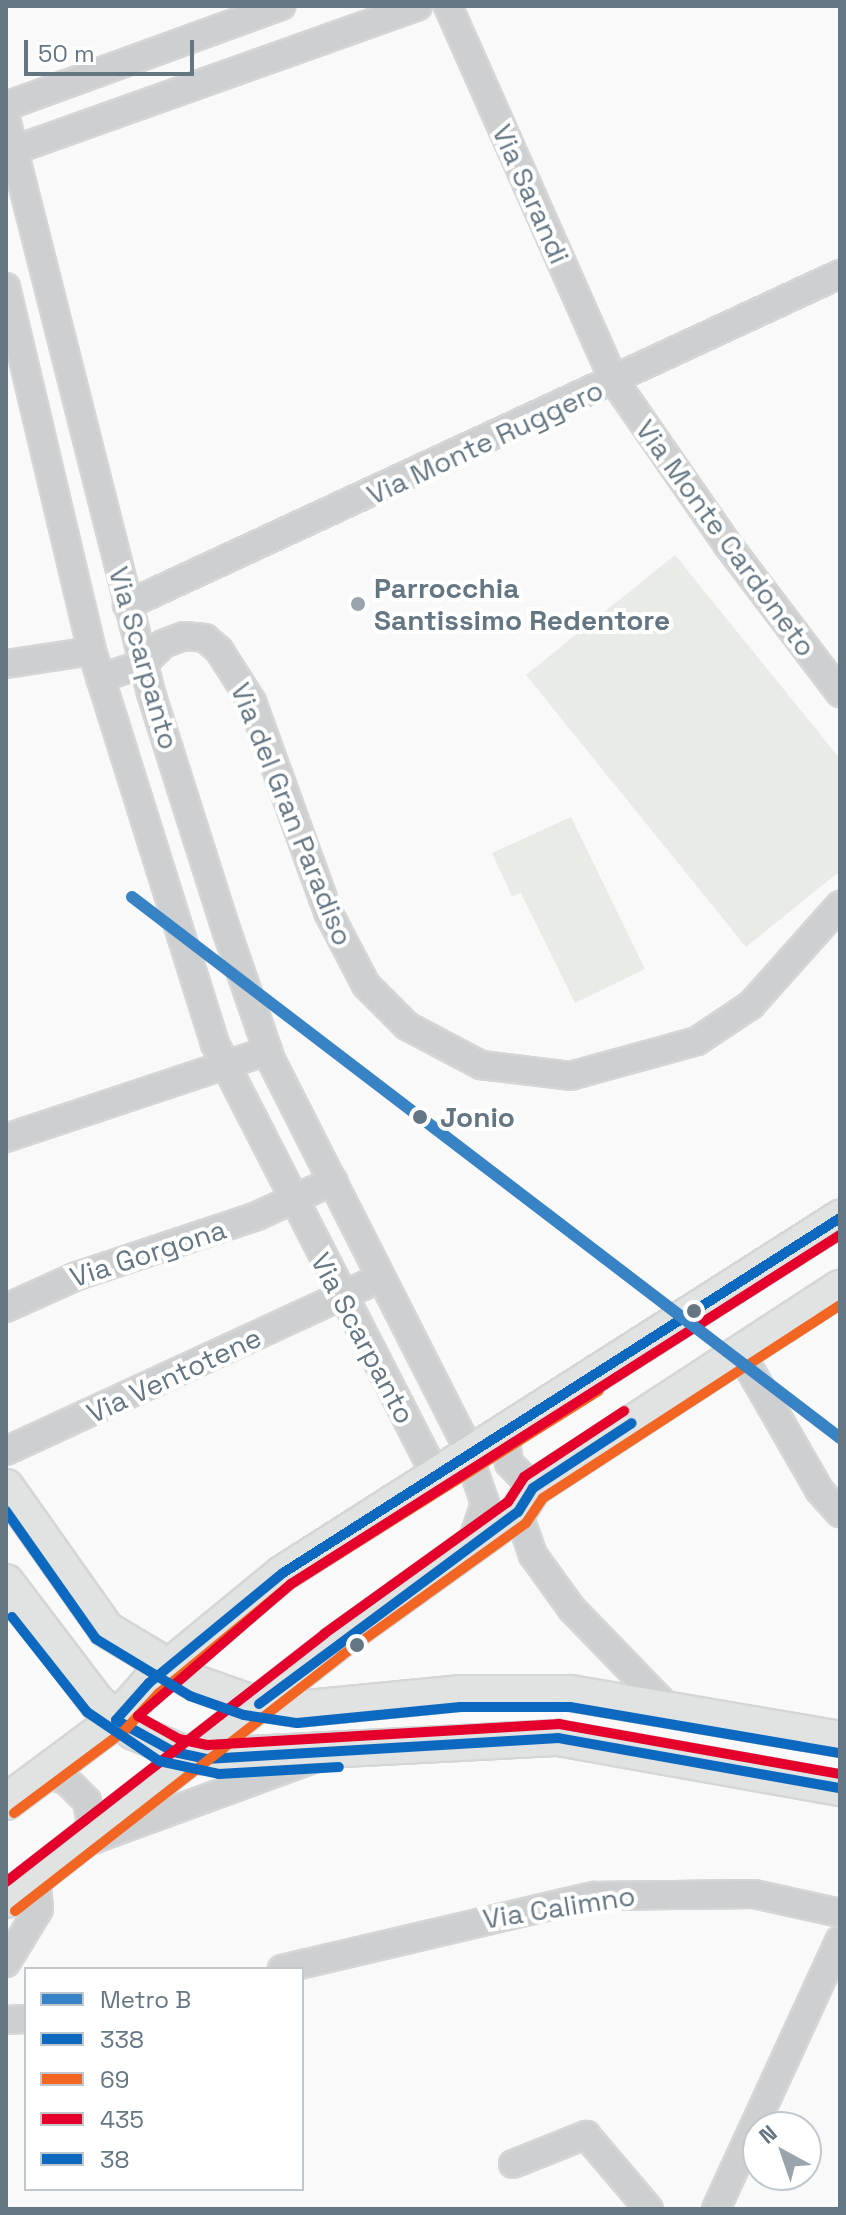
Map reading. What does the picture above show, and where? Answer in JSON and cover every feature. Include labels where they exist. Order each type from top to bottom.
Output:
[{"type":"main road","points":[[6,1802],[116,1720],[167,1667],[283,1573],[840,1218]]},
{"type":"main road","points":[[6,1900],[526,1500],[740,1352],[840,1288]]},
{"type":"main road","points":[[6,1487],[106,1629],[167,1667],[259,1704],[318,1709],[533,1691],[840,1739]]},
{"type":"main road","points":[[6,1582],[50,1647],[116,1720],[192,1757],[326,1755],[534,1737],[650,1752],[840,1788]]},
{"type":"street","points":[[6,106],[281,6]]},
{"type":"street","points":[[11,151],[418,6]]},
{"type":"street","name":"Via Sarandi","points":[[448,6],[615,382]]},
{"type":"street","name":"Via Scarpanto","points":[[6,119],[16,188],[143,664],[268,1051],[466,1455],[485,1503],[471,1545]]},
{"type":"street","name":"Via Monte Ruggero","points":[[127,605],[615,382],[840,274]]},
{"type":"street","name":"Via Scarpanto","points":[[6,287],[92,651],[226,1069],[435,1474]]},
{"type":"street","name":"Via Monte Cardoneto","points":[[615,382],[779,614],[840,693]]},
{"type":"street","name":"Via del Gran Paradiso","points":[[100,678],[143,664],[163,644],[184,636],[215,645],[247,691],[328,912],[366,985],[407,1026],[464,1058],[550,1077],[676,1050],[751,1005],[840,905]]},
{"type":"street","points":[[6,664],[92,651]]},
{"type":"street","points":[[6,1138],[226,1069],[268,1051]]},
{"type":"street","points":[[292,1201],[333,1181]]},
{"type":"street","name":"Via Gorgona","points":[[6,1308],[77,1276],[292,1201]]},
{"type":"street","name":"Via Ventotene","points":[[6,1451],[381,1278]]},
{"type":"street","points":[[740,1352],[820,1491],[840,1513]]},
{"type":"street","points":[[505,1432],[509,1463],[526,1500],[533,1555],[572,1609],[670,1710]]},
{"type":"street","points":[[81,1843],[326,1755]]},
{"type":"street","points":[[43,1773],[67,1781],[87,1801],[91,1823],[81,1843]]},
{"type":"street","points":[[6,1963],[39,1909],[36,1877]]},
{"type":"street","name":"Via Calimno","points":[[291,1967],[594,1896],[754,1894],[840,1913]]},
{"type":"street","points":[[716,2209],[840,1940]]},
{"type":"street","points":[[513,2164],[586,2135],[649,2209]]},
{"type":"shaded area","points":[[675,555],[840,759],[840,871],[746,947],[526,675]]},
{"type":"shaded area","points":[[571,817],[645,969],[575,1003],[521,893],[512,896],[492,853]]},
{"type":"metro line","name":"B","points":[[132,897],[840,1438]]},
{"type":"transit line","name":"338","points":[[116,1720],[149,1683],[283,1573],[840,1218]]},
{"type":"transit line","name":"435","points":[[840,1235],[291,1584],[138,1716],[179,1739],[208,1745],[559,1724],[840,1774]]},
{"type":"transit line","name":"69","points":[[15,1911],[341,1656],[526,1523],[543,1498],[840,1305]]},
{"type":"transit line","name":"69","points":[[14,1813],[124,1731],[159,1693],[291,1584],[599,1391]]},
{"type":"transit line","name":"435","points":[[6,1882],[324,1634],[508,1502],[524,1477],[624,1411]]},
{"type":"transit line","name":"338","points":[[259,1704],[518,1512],[533,1488],[632,1423]]},
{"type":"transit line","name":"38","points":[[6,1511],[96,1639],[190,1696],[244,1715],[297,1723],[460,1707],[570,1707],[838,1753]]},
{"type":"transit line","name":"38","points":[[12,1617],[87,1712],[159,1761],[219,1774],[339,1767]]},
{"type":"transit line","name":"338","points":[[116,1720],[174,1752],[207,1759],[558,1738],[840,1788]]},
{"type":"place","name":"Parrocchia Santissimo Redentore","points":[[358,604]]},
{"type":"place","name":"Jonio","points":[[420,1117]]}]
